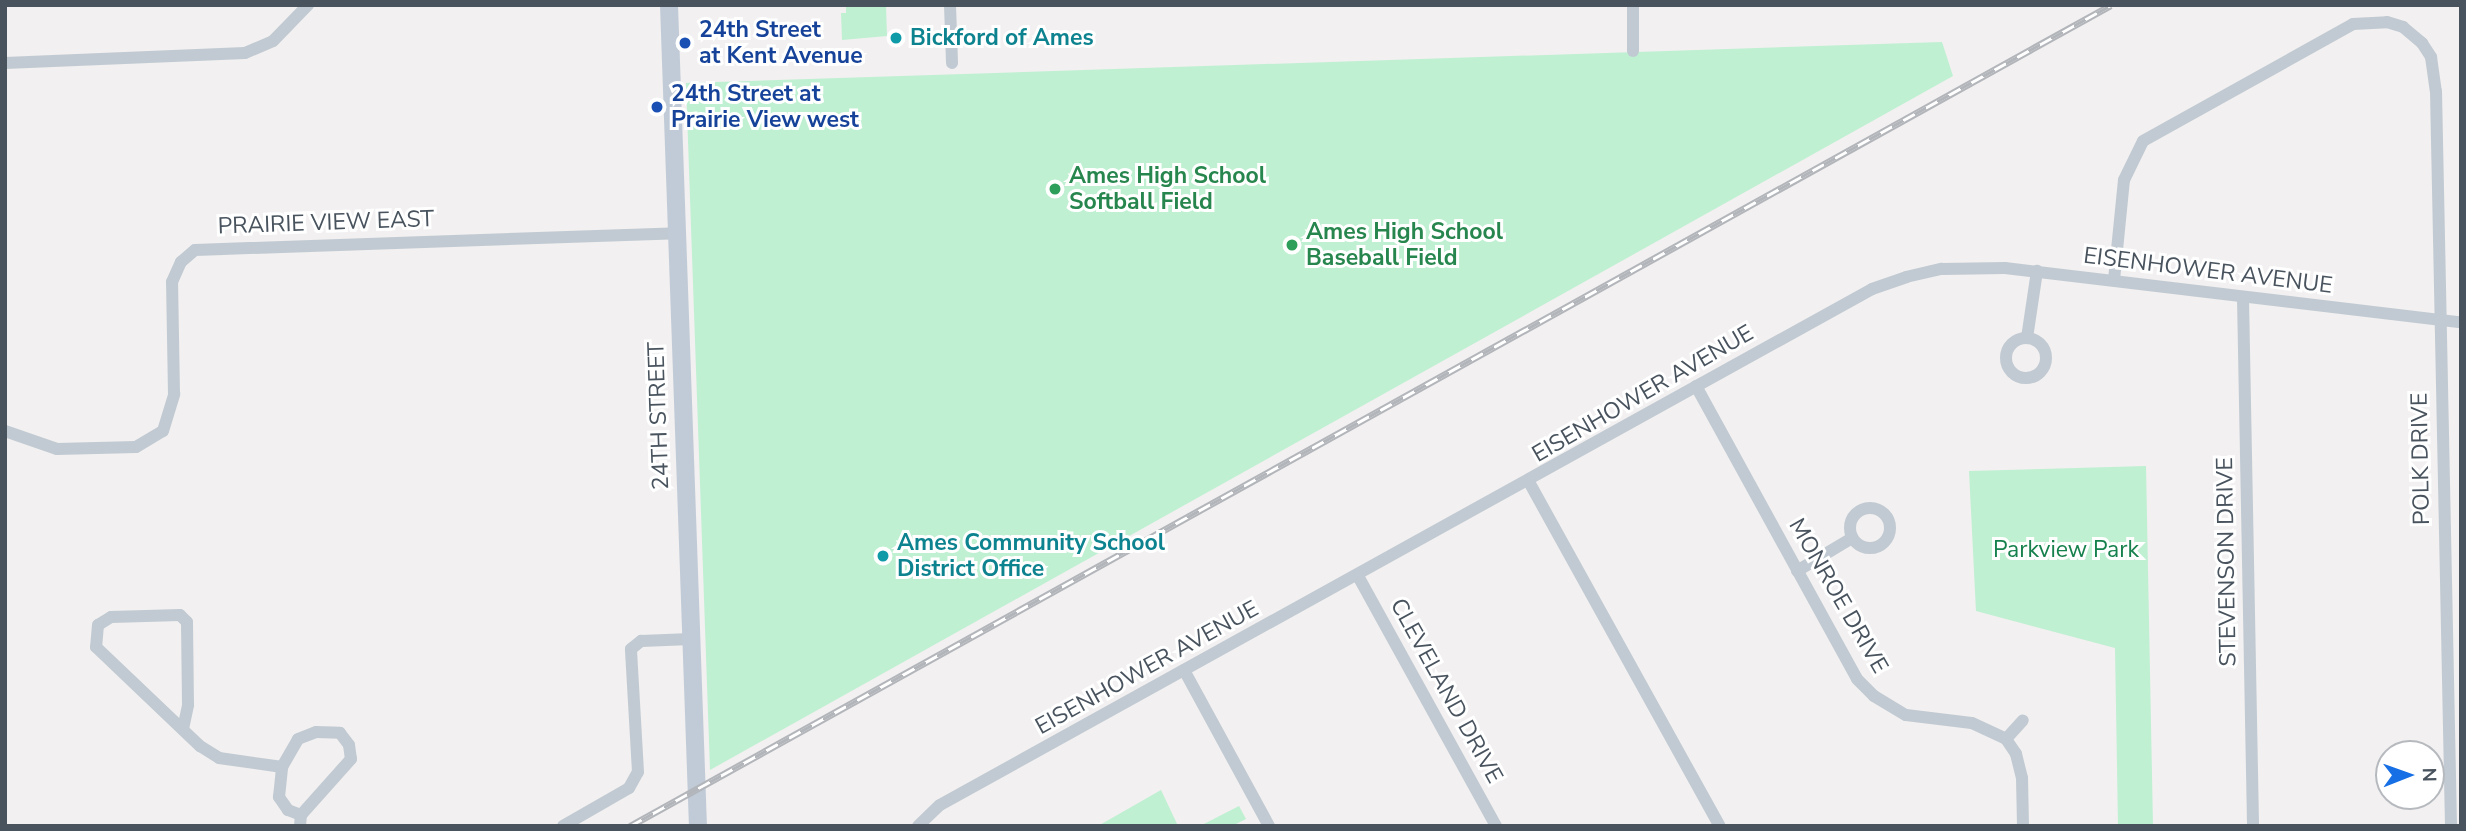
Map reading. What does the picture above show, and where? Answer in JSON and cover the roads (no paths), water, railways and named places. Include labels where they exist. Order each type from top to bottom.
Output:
[{"type":"main road","name":"24TH STREET","points":[[669,5],[698,826]]},
{"type":"street","points":[[5,63],[245,53],[273,41],[308,5]]},
{"type":"street","points":[[950,5],[952,63]]},
{"type":"street","points":[[1633,5],[1633,51]]},
{"type":"street","name":"POLK DRIVE","points":[[2114,280],[2128,164],[2154,132],[2335,32],[2369,21],[2387,22],[2413,33],[2431,57],[2436,91],[2451,826]]},
{"type":"street","name":"PRAIRIE VIEW EAST","points":[[5,431],[57,449],[136,447],[163,431],[174,394],[172,282],[181,262],[195,250],[678,233]]},
{"type":"street","name":"EISENHOWER AVENUE","points":[[918,826],[940,805],[1530,482],[1872,289],[1906,277],[1972,267],[2037,271],[2243,298],[2461,322]]},
{"type":"street","points":[[2027,338],[2037,271]]},
{"type":"street","name":"STEVENSON DRIVE","points":[[2243,298],[2253,826]]},
{"type":"street","name":"MONROE DRIVE","points":[[1696,386],[1857,679],[1874,696],[1906,715],[1972,723],[1992,728],[2006,739]]},
{"type":"street","points":[[1530,482],[1720,826]]},
{"type":"street","points":[[1797,570],[1852,538]]},
{"type":"street","name":"CLEVELAND DRIVE","points":[[1358,576],[1496,826]]},
{"type":"street","points":[[183,729],[188,705],[187,622],[180,615],[111,617],[98,625],[96,647],[183,729],[219,758],[282,767]]},
{"type":"street","points":[[562,826],[629,788],[638,772],[631,649],[641,642],[691,639]]},
{"type":"street","points":[[1184,670],[1269,826]]},
{"type":"street","points":[[2023,720],[2006,739],[2016,754],[2022,778],[2023,826]]},
{"type":"street","points":[[316,732],[340,733],[349,745],[347,765],[301,820],[288,810],[279,797],[282,767],[298,739],[316,732]]},
{"type":"railway","points":[[630,826],[2111,5]]},
{"type":"place","name":"Bickford of Ames","points":[[896,38]]},
{"type":"place","name":"24th Street at Kent Avenue","points":[[685,43]]},
{"type":"place","name":"24th Street at Prairie View west","points":[[657,107]]},
{"type":"place","name":"Ames High School Softball Field","points":[[1055,189]]},
{"type":"place","name":"Ames High School Baseball Field","points":[[1292,245]]},
{"type":"place","name":"Ames Community School District Office","points":[[883,556]]},
{"type":"park label","name":"Parkview Park","points":[[2066,550]]}]
